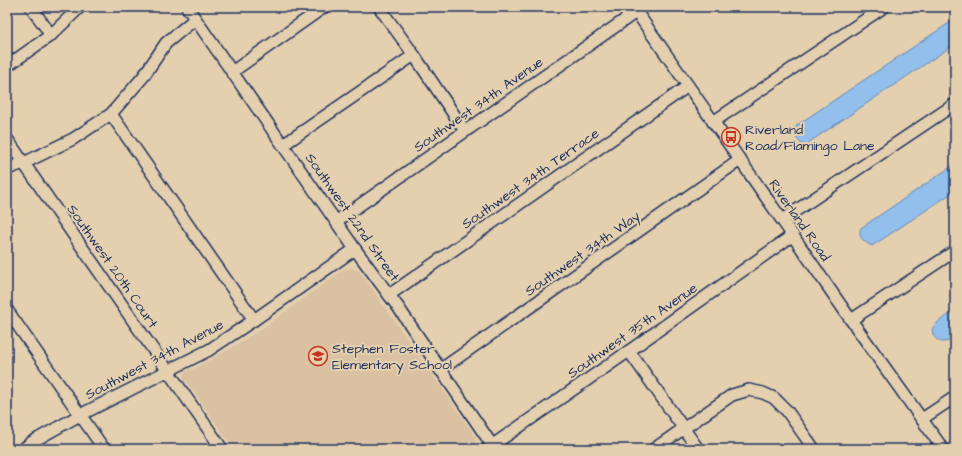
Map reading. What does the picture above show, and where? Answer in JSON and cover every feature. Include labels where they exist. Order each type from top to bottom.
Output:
[{"type":"street","points":[[31,7],[50,35]]},
{"type":"street","points":[[7,66],[50,35],[80,7]]},
{"type":"street","name":"Southwest 22nd Street","points":[[187,7],[389,295],[490,447]]},
{"type":"street","points":[[232,72],[324,7]]},
{"type":"street","points":[[379,7],[414,55],[465,131]]},
{"type":"street","points":[[713,122],[884,7]]},
{"type":"street","name":"Riverland Road","points":[[635,9],[942,449]]},
{"type":"street","name":"Southwest 34th Avenue","points":[[337,221],[635,9]]},
{"type":"street","points":[[7,169],[24,163],[73,139],[111,114],[143,77],[166,43],[195,19]]},
{"type":"street","points":[[283,145],[414,55]]},
{"type":"street","name":"Southwest 34th Terrace","points":[[389,295],[688,86]]},
{"type":"street","points":[[782,220],[955,104]]},
{"type":"street","points":[[111,114],[254,320]]},
{"type":"street","name":"Southwest 20th Court","points":[[7,139],[222,449]]},
{"type":"street","name":"Southwest 34th Way","points":[[440,370],[740,160]]},
{"type":"street","name":"Southwest 35th Avenue","points":[[490,447],[793,235]]},
{"type":"street","name":"Southwest 34th Avenue","points":[[23,449],[32,442],[80,415],[209,350],[356,249]]},
{"type":"street","points":[[851,320],[955,251]]},
{"type":"street","points":[[7,310],[104,449]]},
{"type":"street","points":[[629,351],[698,449]]},
{"type":"street","points":[[654,449],[732,395],[749,390],[763,393],[774,398],[787,411],[814,449]]},
{"type":"street","points":[[922,419],[955,397]]},
{"type":"shaded area","name":"Stephen Foster Elementary School","points":[[346,268],[359,270],[476,437],[474,447],[471,449],[234,449],[183,379],[185,372],[228,350],[263,328]]},
{"type":"water","points":[[955,19],[955,44],[805,145],[798,140],[795,132],[797,125]]},
{"type":"water","points":[[955,164],[955,191],[872,246],[862,239],[860,234],[861,228]]},
{"type":"water","points":[[955,311],[955,338],[949,341],[940,342],[933,334],[933,328],[941,320]]},
{"type":"place","name":"Riverland Road/Flamingo Lane","points":[[731,137]]},
{"type":"place","name":"Stephen Foster Elementary School","points":[[318,356]]}]
